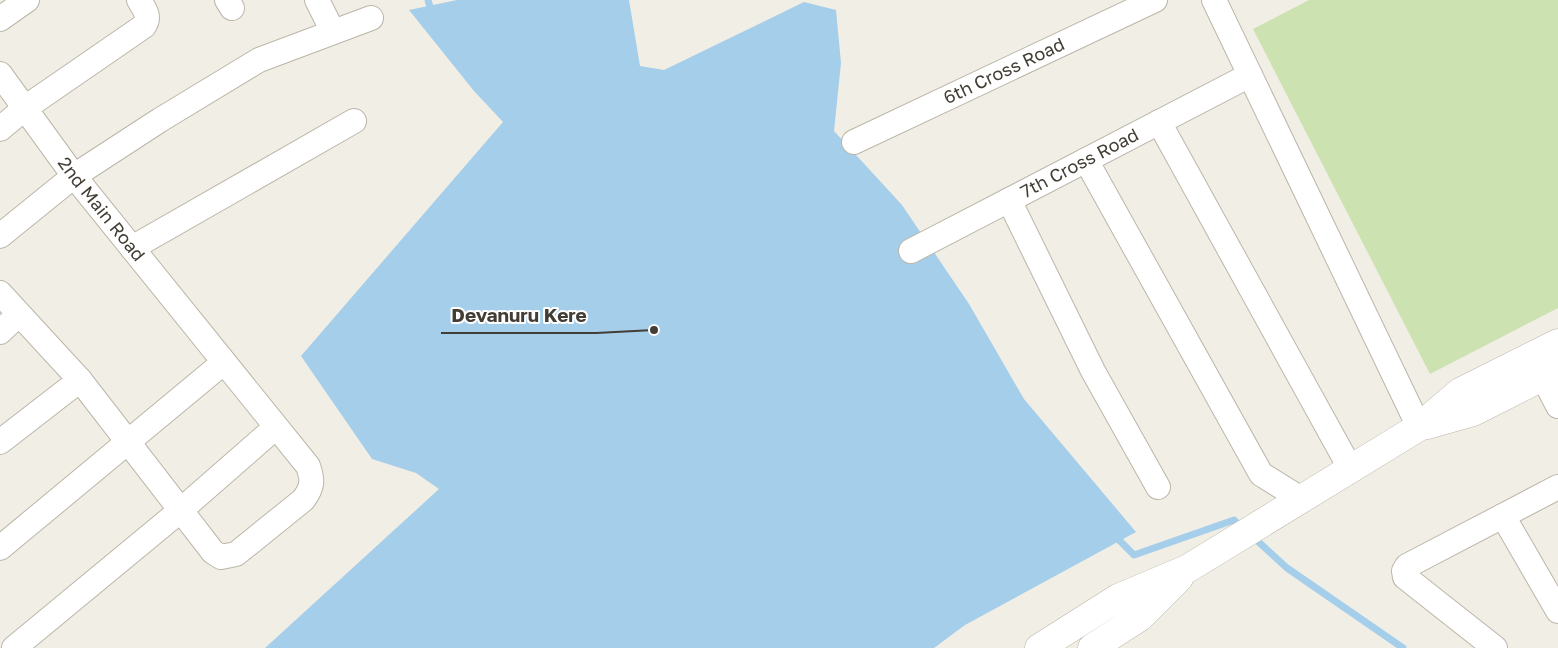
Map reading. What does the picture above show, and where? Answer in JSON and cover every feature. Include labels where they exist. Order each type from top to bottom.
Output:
[{"type":"street","points":[[0,19],[27,0]]},
{"type":"street","points":[[0,129],[25,108],[144,26],[148,21],[147,14],[139,0]]},
{"type":"street","points":[[317,0],[333,32]]},
{"type":"street","name":"6th Cross Road","points":[[854,142],[1155,0]]},
{"type":"street","points":[[1214,0],[1419,427]]},
{"type":"street","points":[[0,236],[74,176],[160,120],[259,60],[371,18]]},
{"type":"street","name":"2nd Main Road","points":[[0,74],[74,176],[206,342],[308,466],[312,477],[312,489],[304,500],[236,554],[228,557],[221,557],[213,552],[181,510]]},
{"type":"street","name":"7th Cross Road","points":[[911,251],[1250,75]]},
{"type":"street","points":[[132,248],[354,121]]},
{"type":"street","points":[[1159,122],[1350,468]]},
{"type":"street","points":[[1086,160],[1261,474],[1291,504]]},
{"type":"street","points":[[1009,200],[1093,371],[1158,487]]},
{"type":"street","points":[[0,293],[18,315],[80,380],[181,510]]},
{"type":"street","points":[[0,332],[18,315]]},
{"type":"street","points":[[1039,648],[1118,598],[1187,569],[1230,543],[1419,427],[1460,392],[1558,343]]},
{"type":"street","points":[[0,548],[223,363]]},
{"type":"street","points":[[1419,427],[1473,412],[1551,373],[1558,406]]},
{"type":"street","points":[[0,442],[80,380]]},
{"type":"street","points":[[14,648],[181,510],[276,427]]},
{"type":"street","points":[[1495,648],[1405,578],[1404,571],[1407,566],[1558,487]]},
{"type":"street","points":[[1503,516],[1558,611]]},
{"type":"street","points":[[1092,648],[1140,617],[1187,569]]},
{"type":"green space","points":[[1309,0],[1558,0],[1558,308],[1430,374],[1253,29]]},
{"type":"water","points":[[457,0],[629,0],[640,66],[664,70],[804,2],[836,10],[841,63],[834,131],[902,205],[969,304],[1024,399],[1136,532],[965,625],[934,648],[265,648],[439,489],[416,473],[372,459],[301,356],[503,122],[474,91],[409,10]]},
{"type":"waterway","points":[[428,0],[432,14]]},
{"type":"waterway","points":[[1113,534],[1134,555],[1234,520],[1242,528]]},
{"type":"waterway","points":[[1252,536],[1287,568],[1403,648]]},
{"type":"place","name":"Devanuru Kere","points":[[654,330]]}]
